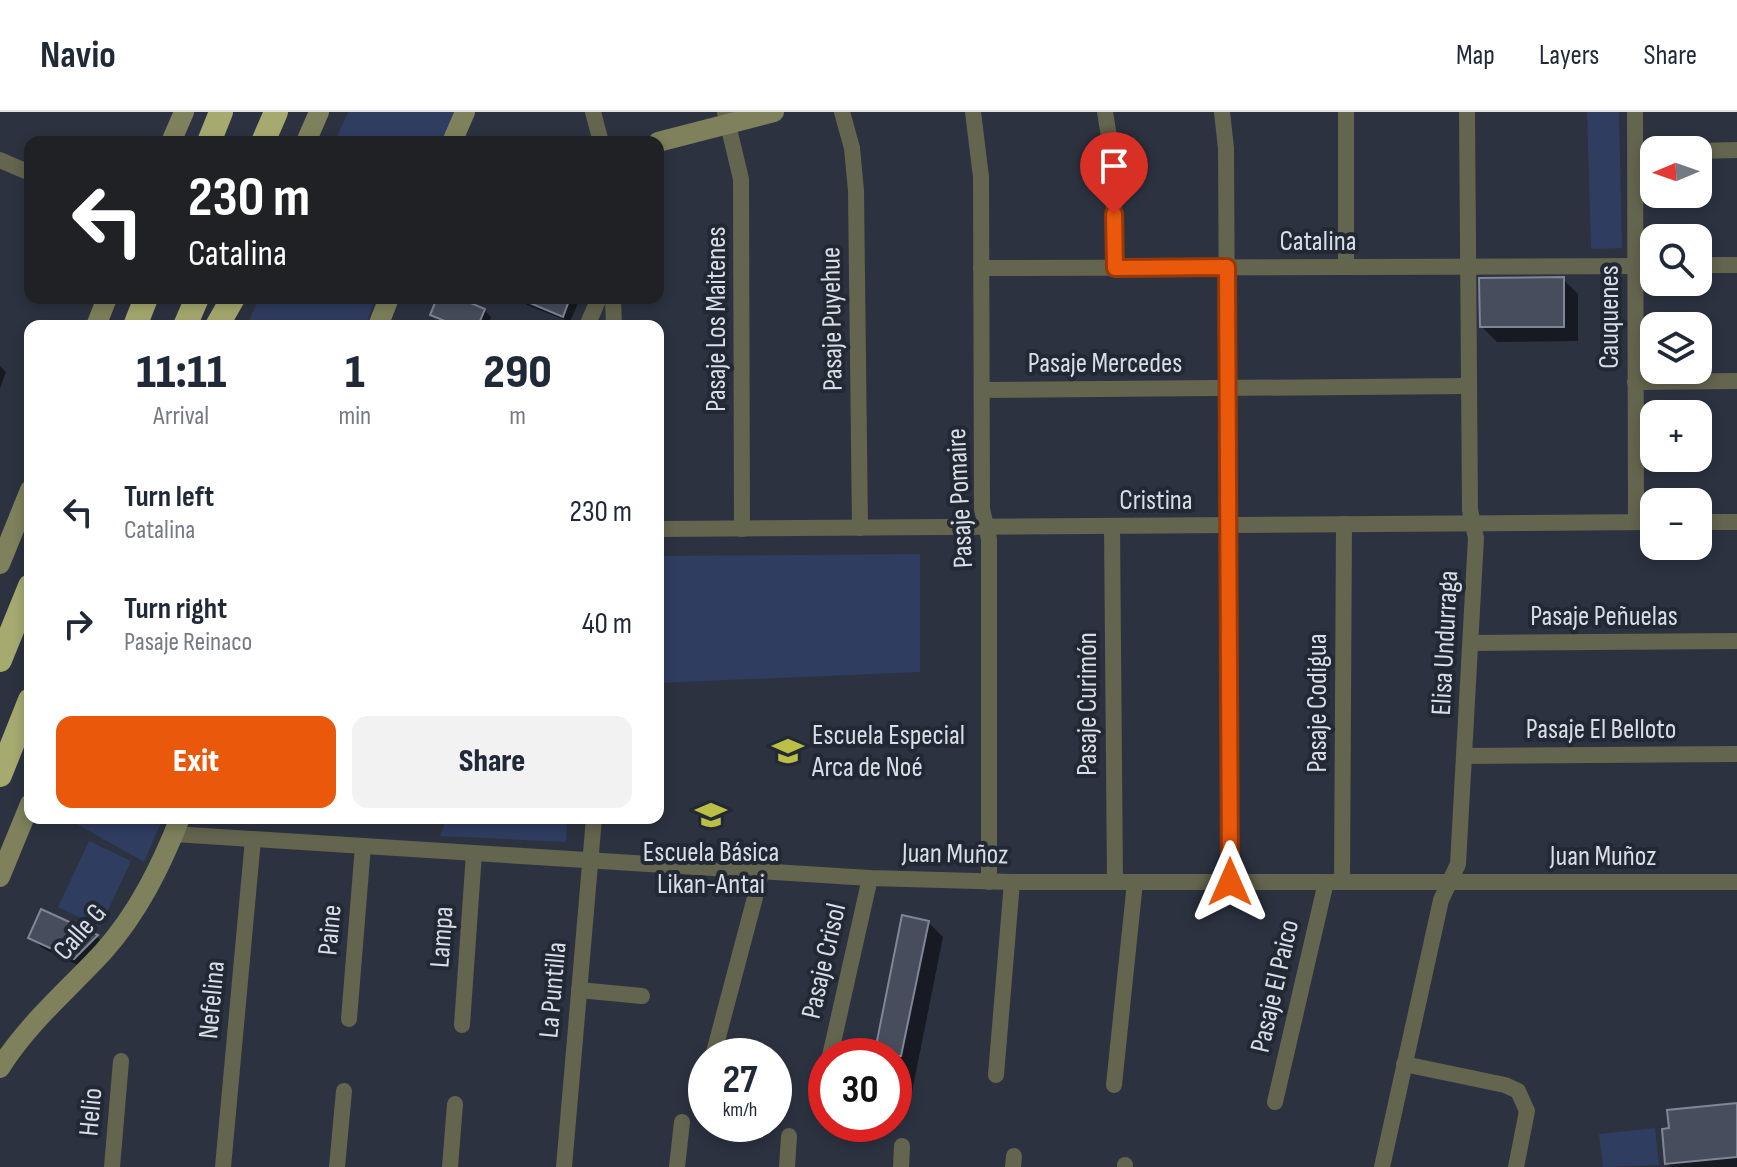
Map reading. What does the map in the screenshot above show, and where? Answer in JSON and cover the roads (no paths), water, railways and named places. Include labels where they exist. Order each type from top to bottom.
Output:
[{"type":"highway","points":[[203,136],[209,112]]},
{"type":"highway","points":[[211,136],[221,112]]},
{"type":"highway","points":[[266,136],[276,112]]},
{"type":"highway","points":[[0,660],[24,601]]},
{"type":"highway","points":[[0,775],[24,715]]},
{"type":"street","points":[[174,136],[184,112]]},
{"type":"street","points":[[309,136],[319,112]]},
{"type":"street","points":[[455,136],[465,112]]},
{"type":"street","points":[[593,112],[599,136]]},
{"type":"street","points":[[664,140],[727,118],[774,112]]},
{"type":"street","name":"Pasaje Puyehue","points":[[842,112],[852,148],[856,191],[860,528]]},
{"type":"street","name":"Pasaje Pomaire","points":[[973,112],[980,152],[982,509],[986,527],[989,882]]},
{"type":"street","points":[[1105,112],[1113,161],[1115,268]]},
{"type":"street","points":[[1222,112],[1227,267],[1230,882]]},
{"type":"street","points":[[1346,112],[1346,267]]},
{"type":"street","name":"Elisa Undurraga","points":[[1382,1167],[1441,900],[1458,864],[1471,643],[1474,523],[1470,510],[1467,112]]},
{"type":"street","name":"Cauquenes","points":[[1635,112],[1636,522]]},
{"type":"street","name":"Pasaje Los Maitenes","points":[[727,118],[739,166],[742,204],[742,529]]},
{"type":"street","points":[[1712,151],[1737,150]]},
{"type":"street","points":[[1635,152],[1640,152]]},
{"type":"street","points":[[0,160],[24,170]]},
{"type":"street","points":[[1712,265],[1737,265]]},
{"type":"street","name":"Catalina","points":[[981,268],[1640,266]]},
{"type":"street","points":[[1635,382],[1737,381]]},
{"type":"street","name":"Pasaje Mercedes","points":[[982,390],[1469,386]]},
{"type":"street","points":[[0,564],[24,505]]},
{"type":"street","name":"Cristina","points":[[664,529],[1640,522]]},
{"type":"street","points":[[1712,522],[1737,522]]},
{"type":"street","name":"Pasaje Codigua","points":[[1334,882],[1344,524]]},
{"type":"street","name":"Pasaje Curimón","points":[[1112,526],[1115,882]]},
{"type":"street","name":"Pasaje Peñuelas","points":[[1471,643],[1737,641]]},
{"type":"street","name":"Pasaje El Belloto","points":[[1465,756],[1737,754]]},
{"type":"street","points":[[0,877],[24,819]]},
{"type":"street","name":"La Puntilla","points":[[564,1167],[593,824]]},
{"type":"street","name":"Juan Muñoz","points":[[177,826],[253,839],[870,878],[989,882],[1737,882]]},
{"type":"street","name":"Calle G","points":[[0,1068],[26,1033],[121,929],[149,886],[177,826]]},
{"type":"street","name":"Nefelina","points":[[223,1167],[253,839]]},
{"type":"street","name":"Paine","points":[[349,1019],[363,846]]},
{"type":"street","name":"Lampa","points":[[462,1025],[474,853]]},
{"type":"street","points":[[718,1038],[762,871]]},
{"type":"street","name":"Pasaje Crisol","points":[[834,1038],[870,878]]},
{"type":"street","points":[[996,1075],[1012,882]]},
{"type":"street","points":[[1114,1085],[1135,882]]},
{"type":"street","name":"Pasaje El Paico","points":[[1275,1102],[1334,882]]},
{"type":"street","points":[[579,990],[642,996]]},
{"type":"street","name":"Helio","points":[[112,1167],[121,1061]]},
{"type":"street","points":[[1404,1064],[1505,1085],[1518,1091],[1527,1111],[1516,1167]]},
{"type":"street","points":[[337,1167],[344,1091]]},
{"type":"street","points":[[450,1167],[455,1104]]},
{"type":"street","points":[[677,1167],[682,1122]]},
{"type":"street","points":[[787,1167],[789,1142]]},
{"type":"street","points":[[901,1167],[902,1146]]},
{"type":"place","name":"Escuela Especial Arca de Noé","points":[[788,751]]},
{"type":"place","name":"Escuela Básica Likan-Antai","points":[[711,815]]}]
